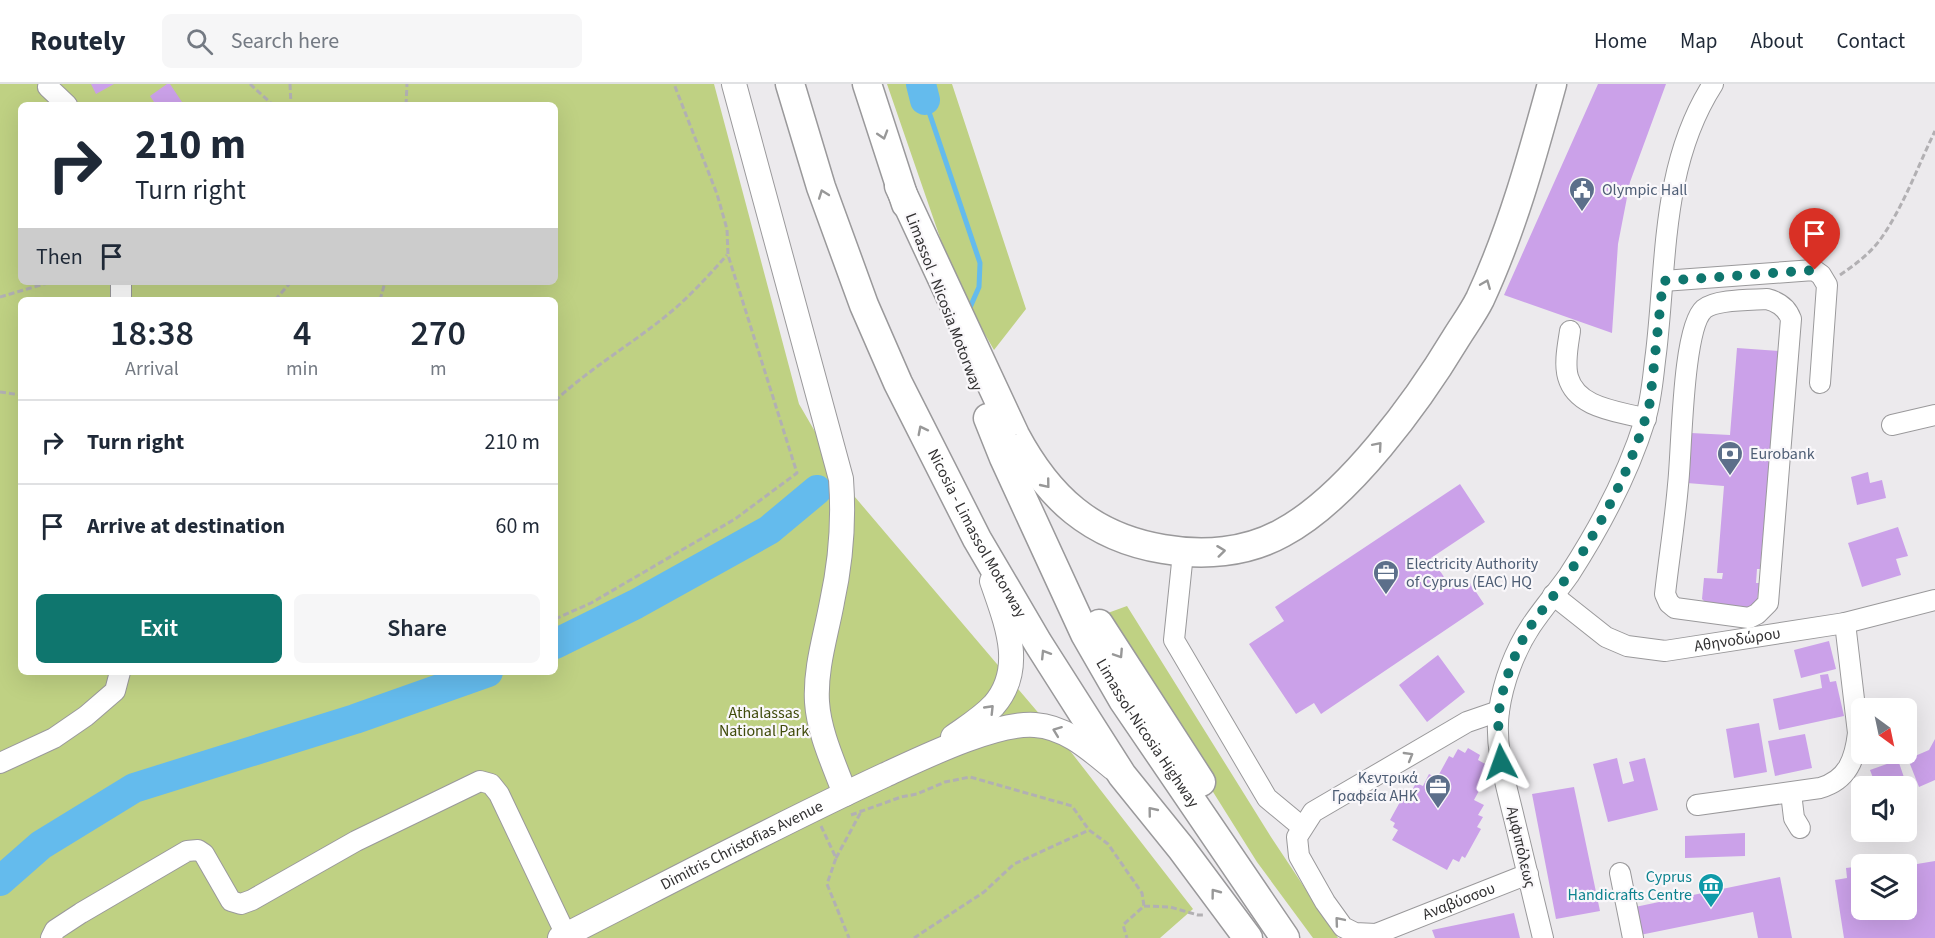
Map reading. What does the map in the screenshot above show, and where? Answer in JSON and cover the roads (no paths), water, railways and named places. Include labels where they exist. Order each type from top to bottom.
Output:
[{"type":"highway","name":"Nicosia - Limassol Motorway","points":[[790,84],[821,187],[864,305],[898,382],[977,538],[1038,643],[1122,775],[1181,848],[1248,938]]},
{"type":"highway","name":"Limassol - Nicosia Motorway","points":[[867,84],[899,186],[1004,458],[1030,516]]},
{"type":"highway","points":[[899,186],[1015,435],[1029,461],[1050,489],[1070,508],[1113,534],[1134,542],[1183,553],[1227,551],[1254,545],[1281,534],[1304,520],[1349,479],[1387,436],[1436,371],[1479,300],[1519,201],[1552,84]]},
{"type":"highway","points":[[1030,516],[1302,938]]},
{"type":"highway","name":"Limassol-Nicosia Highway","points":[[1030,516],[1085,634],[1123,700],[1285,938]]},
{"type":"main road","points":[[734,84],[841,479],[842,538],[833,599],[819,662],[817,682],[819,719],[826,742],[864,785]]},
{"type":"main road","name":"Dimitris Christofias Avenue","points":[[926,756],[983,716],[1004,692],[1011,672],[1010,637],[977,538]]},
{"type":"main road","name":"Dimitris Christofias Avenue","points":[[563,937],[822,820],[864,785],[926,756],[994,731],[1017,725],[1035,725],[1055,729],[1079,741],[1122,775]]},
{"type":"main road","points":[[826,742],[859,775],[865,778],[864,785]]},
{"type":"street","points":[[49,84],[48,87],[65,102]]},
{"type":"street","name":"Αμφιπόλεως","points":[[1543,938],[1501,762],[1499,711],[1515,654],[1530,627],[1568,576],[1606,513],[1634,453],[1648,410],[1663,281],[1668,210],[1681,154],[1705,96],[1713,84]]},
{"type":"street","points":[[1663,281],[1815,270],[1827,285],[1820,383]]},
{"type":"street","points":[[1767,299],[1777,301],[1788,312],[1791,319],[1769,598],[1763,609],[1749,618],[1675,608],[1669,603],[1665,594],[1678,484],[1683,404],[1692,332],[1695,322],[1705,308],[1717,303],[1767,299]]},
{"type":"street","points":[[1570,331],[1568,376],[1575,391],[1588,403],[1648,410],[1683,404]]},
{"type":"street","points":[[1892,425],[1935,415]]},
{"type":"street","points":[[1183,553],[1174,640],[1267,798],[1302,827],[1313,812],[1467,722],[1499,711]]},
{"type":"street","name":"Αθηνοδώρου","points":[[1553,595],[1606,637],[1643,650],[1665,651],[1845,623],[1935,600]]},
{"type":"street","points":[[1697,805],[1820,788],[1840,779],[1847,771],[1856,749],[1858,733],[1845,623]]},
{"type":"street","points":[[0,763],[54,738],[86,716],[115,691],[119,675]]},
{"type":"street","points":[[51,938],[55,930],[72,919],[187,851],[198,850],[204,854],[231,901],[241,904],[356,841],[480,781],[491,784],[499,794],[563,937]]},
{"type":"street","points":[[1791,793],[1794,818],[1800,828]]},
{"type":"street","name":"Αναβύσσου","points":[[1302,827],[1297,837],[1299,856],[1325,903],[1343,927],[1355,933],[1376,934],[1528,874]]},
{"type":"street","points":[[1620,873],[1633,938]]},
{"type":"waterway","points":[[921,84],[925,100]]},
{"type":"waterway","points":[[925,100],[980,263],[979,287],[968,312]]},
{"type":"waterway","points":[[558,643],[636,604],[769,530],[817,490]]},
{"type":"waterway","points":[[0,881],[41,845],[134,788],[355,719],[480,675]]},
{"type":"place","name":"Olympic Hall","points":[[1582,213]]},
{"type":"place","name":"Eurobank","points":[[1730,477]]},
{"type":"place","name":"Electricity Authority of Cyprus (EAC) HQ","points":[[1386,596]]},
{"type":"place","name":"Κεντρικά Γραφεία ΑΗΚ","points":[[1438,810]]},
{"type":"place","name":"Cyprus Handicrafts Centre","points":[[1711,909]]},
{"type":"park label","name":"Athalassas National Park","points":[[764,722]]}]
